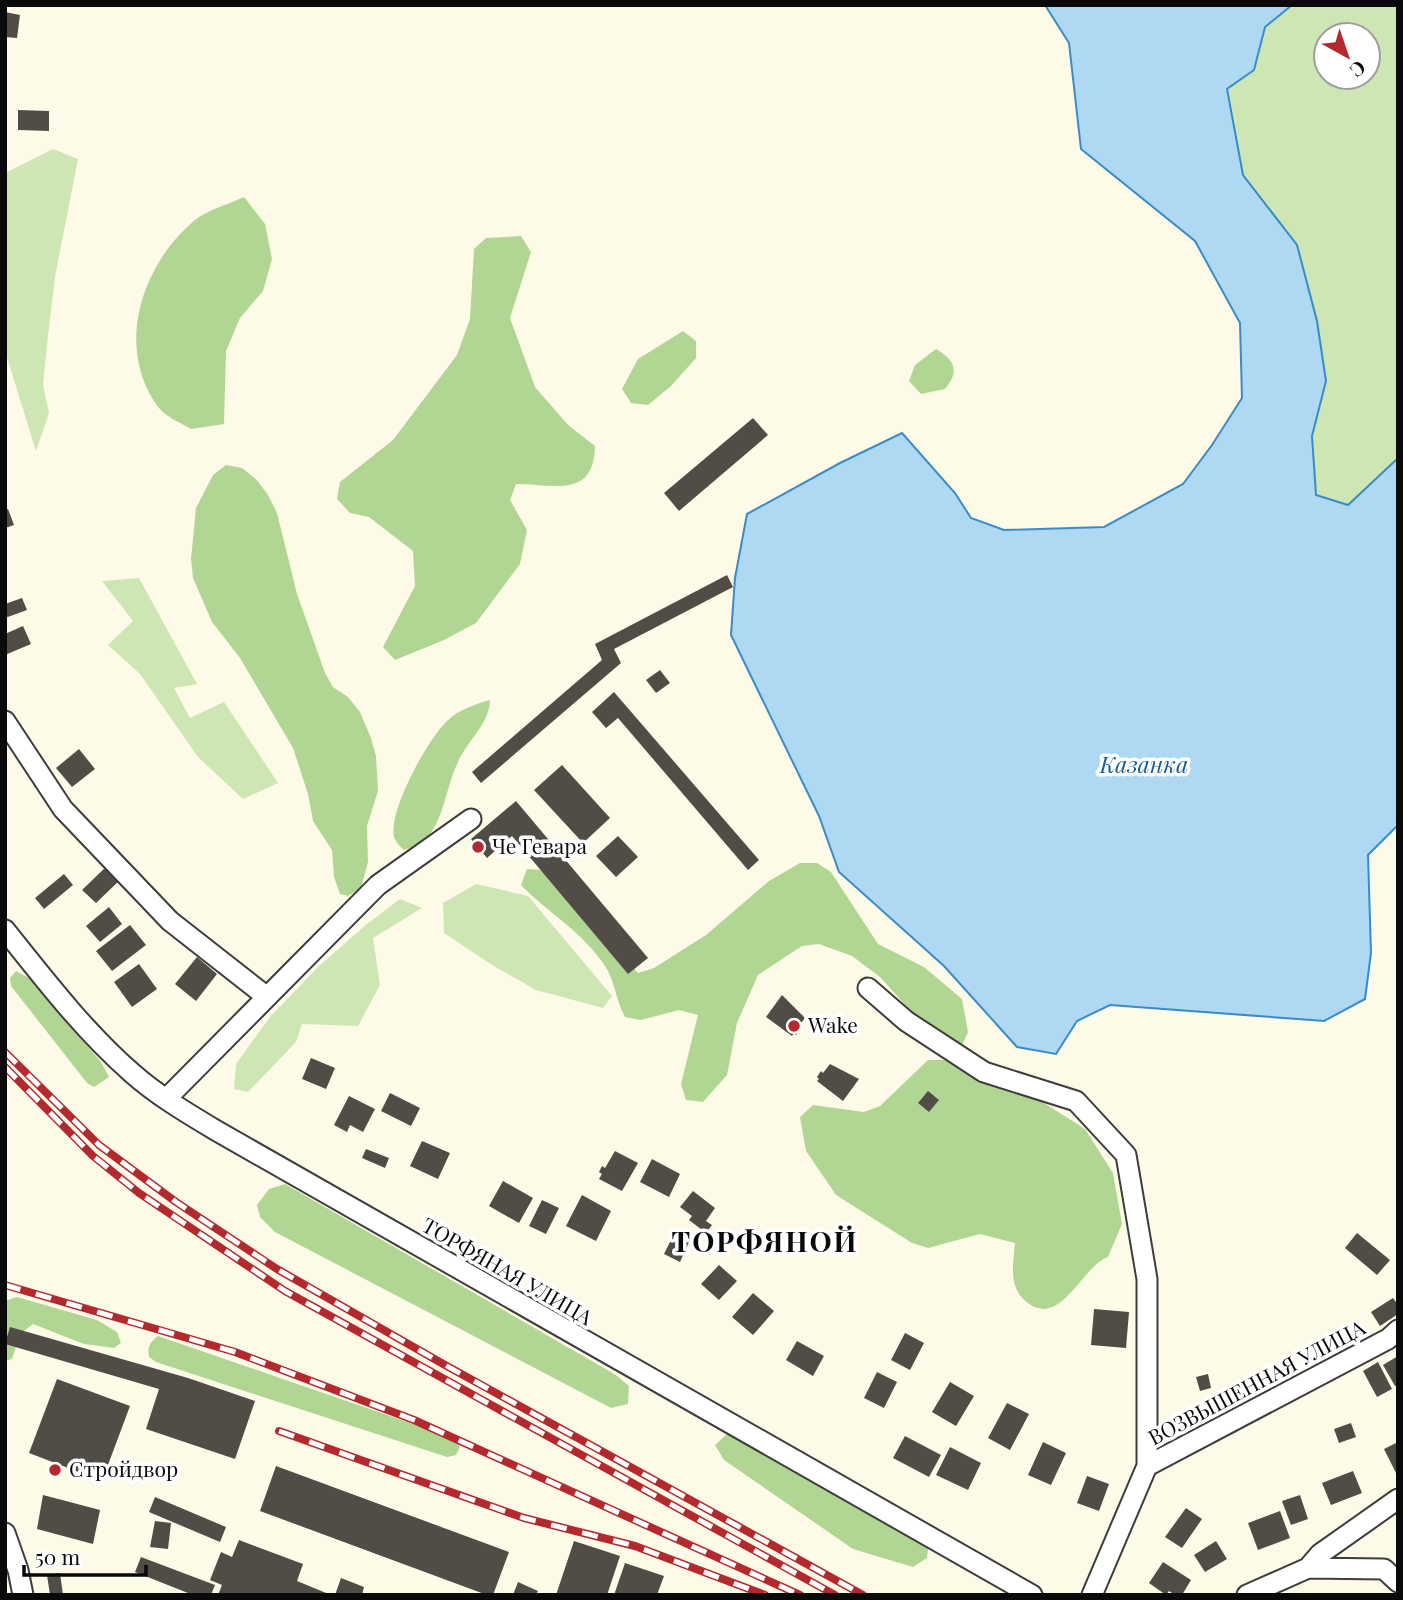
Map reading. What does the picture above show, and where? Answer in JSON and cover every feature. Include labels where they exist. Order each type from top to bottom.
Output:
[{"type":"street","points":[[5,721],[63,809],[170,921],[267,997]]},
{"type":"street","points":[[166,1100],[378,885],[471,819]]},
{"type":"street","name":"ТОРФЯНАЯ УЛИЦА","points":[[5,930],[83,1026],[132,1073],[166,1100],[576,1338],[1032,1595]]},
{"type":"street","points":[[868,988],[906,1021],[984,1072],[1076,1101],[1126,1155],[1147,1279],[1147,1466]]},
{"type":"street","name":"ВОЗВЫШЕННАЯ УЛИЦА","points":[[1092,1595],[1147,1466],[1388,1339],[1398,1330]]},
{"type":"street","points":[[1308,1568],[1320,1554],[1398,1499]]},
{"type":"street","points":[[5,1533],[19,1570],[23,1595]]},
{"type":"street","points":[[1247,1595],[1308,1568],[1384,1569],[1398,1582]]},
{"type":"green space","points":[[1292,5],[1398,5],[1398,458],[1348,505],[1316,495],[1312,436],[1326,381],[1317,321],[1297,245],[1243,175],[1227,88],[1254,70],[1265,27]]},
{"type":"green space","points":[[53,149],[78,159],[55,277],[48,336],[43,385],[49,413],[36,451],[5,351],[5,173]]},
{"type":"green space","points":[[244,197],[265,224],[272,259],[263,291],[240,318],[226,351],[224,424],[191,429],[162,411],[145,385],[138,360],[136,334],[140,309],[160,260],[176,239],[200,216]]},
{"type":"green space","points":[[521,236],[531,252],[510,318],[535,387],[568,425],[595,446],[593,463],[588,474],[569,485],[516,484],[510,500],[527,530],[520,564],[476,623],[444,640],[395,660],[383,647],[415,586],[413,551],[369,517],[350,513],[337,499],[340,482],[393,440],[457,355],[470,319],[474,249],[486,238]]},
{"type":"green space","points":[[683,331],[696,341],[696,358],[671,386],[648,405],[631,403],[622,389],[638,359]]},
{"type":"green space","points":[[936,349],[948,357],[953,366],[953,377],[945,389],[921,394],[909,381],[915,365]]},
{"type":"green space","points":[[226,465],[242,468],[256,479],[268,495],[277,513],[297,594],[325,673],[333,687],[348,697],[360,712],[371,738],[376,756],[378,791],[367,826],[368,862],[361,888],[348,896],[340,894],[334,877],[332,850],[313,821],[308,794],[293,748],[240,658],[212,622],[193,578],[191,559],[196,508],[213,475]]},
{"type":"green space","points":[[139,578],[197,684],[174,688],[190,718],[224,702],[278,783],[243,799],[198,757],[140,674],[108,645],[133,621],[102,581]]},
{"type":"green space","points":[[490,700],[482,724],[458,762],[434,828],[423,842],[404,850],[394,837],[394,825],[403,794],[420,759],[447,721],[467,708]]},
{"type":"green space","points":[[800,863],[817,863],[831,872],[878,944],[924,967],[962,999],[968,1032],[961,1048],[926,1028],[880,977],[852,956],[819,944],[802,946],[758,975],[737,1023],[727,1075],[703,1102],[686,1100],[681,1084],[698,1015],[679,1010],[641,1020],[625,1017],[608,972],[596,954],[521,885],[527,869],[542,870],[638,973],[654,968],[706,935],[769,881]]},
{"type":"green space","points":[[476,884],[528,896],[612,996],[603,1008],[536,990],[444,933],[443,903]]},
{"type":"green space","points":[[400,899],[422,908],[373,938],[380,985],[358,1026],[302,1024],[296,1042],[248,1092],[234,1089],[236,1064],[270,1017],[320,965]]},
{"type":"green space","points":[[16,971],[31,979],[101,1062],[109,1077],[94,1087],[87,1083],[11,986],[10,978]]},
{"type":"green space","points":[[928,1060],[944,1060],[1041,1101],[1085,1129],[1113,1173],[1122,1224],[1108,1257],[1098,1263],[1061,1302],[1051,1308],[1040,1309],[1028,1303],[1017,1291],[1013,1276],[1015,1243],[980,1234],[928,1248],[912,1243],[836,1195],[806,1151],[800,1117],[813,1105],[864,1112],[880,1106]]},
{"type":"green space","points":[[285,1184],[616,1375],[629,1386],[628,1404],[611,1408],[275,1232],[260,1217],[257,1205],[269,1189]]},
{"type":"green space","points":[[17,1297],[97,1320],[117,1332],[121,1343],[114,1348],[84,1344],[33,1324],[20,1334],[12,1359],[5,1361],[5,1301]]},
{"type":"green space","points":[[158,1336],[448,1436],[456,1439],[460,1447],[456,1455],[447,1457],[156,1362],[149,1357],[148,1350]]},
{"type":"green space","points":[[727,1434],[915,1538],[928,1549],[927,1558],[913,1567],[853,1549],[724,1460],[715,1445]]},
{"type":"water","name":"Казанка","points":[[1045,5],[1292,5],[1265,27],[1254,70],[1227,89],[1243,175],[1297,245],[1317,321],[1326,381],[1312,436],[1316,495],[1348,505],[1398,458],[1398,825],[1368,855],[1371,953],[1365,999],[1324,1021],[1110,1005],[1077,1021],[1056,1054],[1017,1047],[944,966],[839,872],[819,816],[731,635],[735,578],[747,514],[840,463],[902,433],[955,493],[971,518],[1004,530],[1104,527],[1183,484],[1242,398],[1240,323],[1195,241],[1081,149],[1069,43]]},
{"type":"building","points":[[5,12],[20,15],[17,38],[5,37]]},
{"type":"building","points":[[18,110],[49,111],[49,131],[18,130]]},
{"type":"building","points":[[753,418],[768,435],[679,511],[664,493]]},
{"type":"building","points":[[8,509],[14,525],[5,528],[5,510]]},
{"type":"building","points":[[727,575],[733,587],[614,649],[621,663],[481,783],[472,772],[602,660],[595,644]]},
{"type":"building","points":[[22,598],[27,610],[5,618],[5,604]]},
{"type":"building","points":[[23,626],[31,644],[5,655],[5,634]]},
{"type":"building","points":[[660,670],[670,683],[656,693],[646,680]]},
{"type":"building","points":[[614,692],[759,860],[748,870],[618,718],[606,728],[592,712]]},
{"type":"building","points":[[79,749],[95,769],[72,787],[56,768]]},
{"type":"building","points":[[562,765],[610,818],[583,843],[534,790]]},
{"type":"building","points":[[516,801],[648,958],[628,974],[512,836],[487,858],[471,839]]},
{"type":"building","points":[[618,836],[638,857],[616,877],[596,856]]},
{"type":"building","points":[[109,864],[122,878],[96,903],[82,890]]},
{"type":"building","points":[[64,874],[73,885],[44,909],[35,898]]},
{"type":"building","points":[[109,907],[122,924],[100,942],[86,926]]},
{"type":"building","points":[[130,925],[146,945],[112,971],[96,951]]},
{"type":"building","points":[[197,957],[217,974],[196,1001],[175,984]]},
{"type":"building","points":[[139,964],[157,989],[132,1007],[114,982]]},
{"type":"building","points":[[782,995],[805,1018],[796,1035],[794,1033],[792,1036],[766,1017]]},
{"type":"building","points":[[311,1058],[335,1068],[326,1089],[302,1079]]},
{"type":"building","points":[[830,1064],[859,1079],[843,1101],[817,1081],[821,1071],[823,1073]]},
{"type":"building","points":[[928,1091],[939,1100],[929,1112],[918,1103]]},
{"type":"building","points":[[390,1093],[420,1108],[411,1126],[381,1111]]},
{"type":"building","points":[[349,1096],[375,1109],[363,1132],[350,1125],[347,1132],[334,1125]]},
{"type":"building","points":[[422,1141],[450,1153],[438,1179],[410,1166]]},
{"type":"building","points":[[366,1149],[389,1158],[385,1168],[362,1158]]},
{"type":"building","points":[[615,1151],[638,1163],[622,1191],[599,1179],[602,1166],[605,1168]]},
{"type":"building","points":[[652,1159],[680,1174],[669,1197],[640,1182]]},
{"type":"building","points":[[503,1181],[533,1198],[519,1223],[489,1206]]},
{"type":"building","points":[[693,1191],[715,1208],[706,1221],[712,1225],[706,1233],[689,1220],[692,1216],[680,1207]]},
{"type":"building","points":[[582,1195],[611,1211],[596,1241],[566,1226]]},
{"type":"building","points":[[542,1200],[559,1208],[546,1234],[529,1226]]},
{"type":"building","points":[[1357,1233],[1390,1260],[1377,1275],[1345,1248]]},
{"type":"building","points":[[674,1234],[689,1242],[680,1262],[664,1254]]},
{"type":"building","points":[[719,1265],[737,1281],[719,1300],[701,1284]]},
{"type":"building","points":[[753,1293],[774,1311],[753,1335],[732,1317]]},
{"type":"building","points":[[1393,1298],[1398,1305],[1398,1314],[1380,1326],[1371,1312]]},
{"type":"building","points":[[1094,1309],[1129,1312],[1126,1348],[1091,1345]]},
{"type":"building","points":[[10,1327],[188,1378],[255,1401],[235,1459],[146,1429],[159,1389],[5,1344]]},
{"type":"building","points":[[905,1333],[924,1343],[910,1370],[891,1360]]},
{"type":"building","points":[[797,1341],[824,1356],[813,1376],[786,1360]]},
{"type":"building","points":[[1398,1356],[1398,1385],[1395,1386],[1383,1365]]},
{"type":"building","points":[[1378,1362],[1392,1389],[1377,1397],[1363,1371]]},
{"type":"building","points":[[877,1372],[897,1382],[884,1408],[864,1398]]},
{"type":"building","points":[[1208,1374],[1211,1388],[1200,1391],[1196,1377]]},
{"type":"building","points":[[57,1379],[130,1406],[102,1481],[29,1453]]},
{"type":"building","points":[[950,1382],[974,1396],[956,1426],[932,1412]]},
{"type":"building","points":[[1007,1403],[1029,1414],[1010,1450],[988,1438]]},
{"type":"building","points":[[1351,1423],[1356,1437],[1339,1443],[1334,1429]]},
{"type":"building","points":[[905,1436],[941,1455],[929,1477],[893,1458]]},
{"type":"building","points":[[1043,1442],[1066,1453],[1051,1485],[1028,1475]]},
{"type":"building","points":[[1398,1442],[1398,1477],[1384,1449]]},
{"type":"building","points":[[950,1447],[981,1463],[968,1490],[936,1475]]},
{"type":"building","points":[[276,1466],[509,1552],[493,1595],[260,1511]]},
{"type":"building","points":[[1353,1471],[1362,1493],[1331,1505],[1322,1483]]},
{"type":"building","points":[[1087,1476],[1109,1484],[1099,1511],[1077,1503]]},
{"type":"building","points":[[43,1495],[100,1510],[93,1544],[37,1529]]},
{"type":"building","points":[[1300,1495],[1308,1519],[1291,1525],[1282,1501]]},
{"type":"building","points":[[155,1497],[226,1527],[220,1542],[149,1512]]},
{"type":"building","points":[[1186,1508],[1202,1519],[1182,1548],[1165,1537]]},
{"type":"building","points":[[1280,1511],[1290,1538],[1258,1550],[1248,1523]]},
{"type":"building","points":[[155,1521],[171,1523],[168,1549],[150,1547]]},
{"type":"building","points":[[239,1540],[303,1564],[297,1581],[331,1595],[218,1595],[222,1585],[210,1580],[221,1552],[232,1557]]},
{"type":"building","points":[[574,1541],[620,1556],[607,1595],[556,1595]]},
{"type":"building","points":[[1216,1541],[1227,1559],[1205,1572],[1194,1555]]},
{"type":"building","points":[[141,1557],[215,1585],[211,1595],[193,1595],[135,1572]]},
{"type":"building","points":[[1163,1562],[1191,1580],[1182,1595],[1169,1591],[1166,1595],[1149,1583]]},
{"type":"building","points":[[625,1563],[664,1576],[657,1595],[614,1595]]},
{"type":"building","points":[[60,1573],[63,1595],[50,1595],[47,1575]]},
{"type":"building","points":[[341,1578],[364,1587],[362,1595],[335,1595]]},
{"type":"building","points":[[518,1582],[538,1591],[536,1595],[513,1595]]},
{"type":"railway","points":[[5,1052],[99,1145],[176,1202],[277,1269],[445,1365],[863,1595]]},
{"type":"railway","points":[[5,1067],[93,1156],[139,1193],[285,1291],[835,1595]]},
{"type":"railway","points":[[5,1285],[235,1352],[414,1420],[800,1595]]},
{"type":"railway","points":[[279,1431],[524,1518],[635,1546],[765,1595]]},
{"type":"place","name":"Че Гевара","points":[[478,847]]},
{"type":"place","name":"Wake","points":[[794,1026]]},
{"type":"place","name":"Стройдвор","points":[[55,1470]]},
{"type":"district","name":"ТОРФЯНОЙ","points":[[765,1242]]}]
